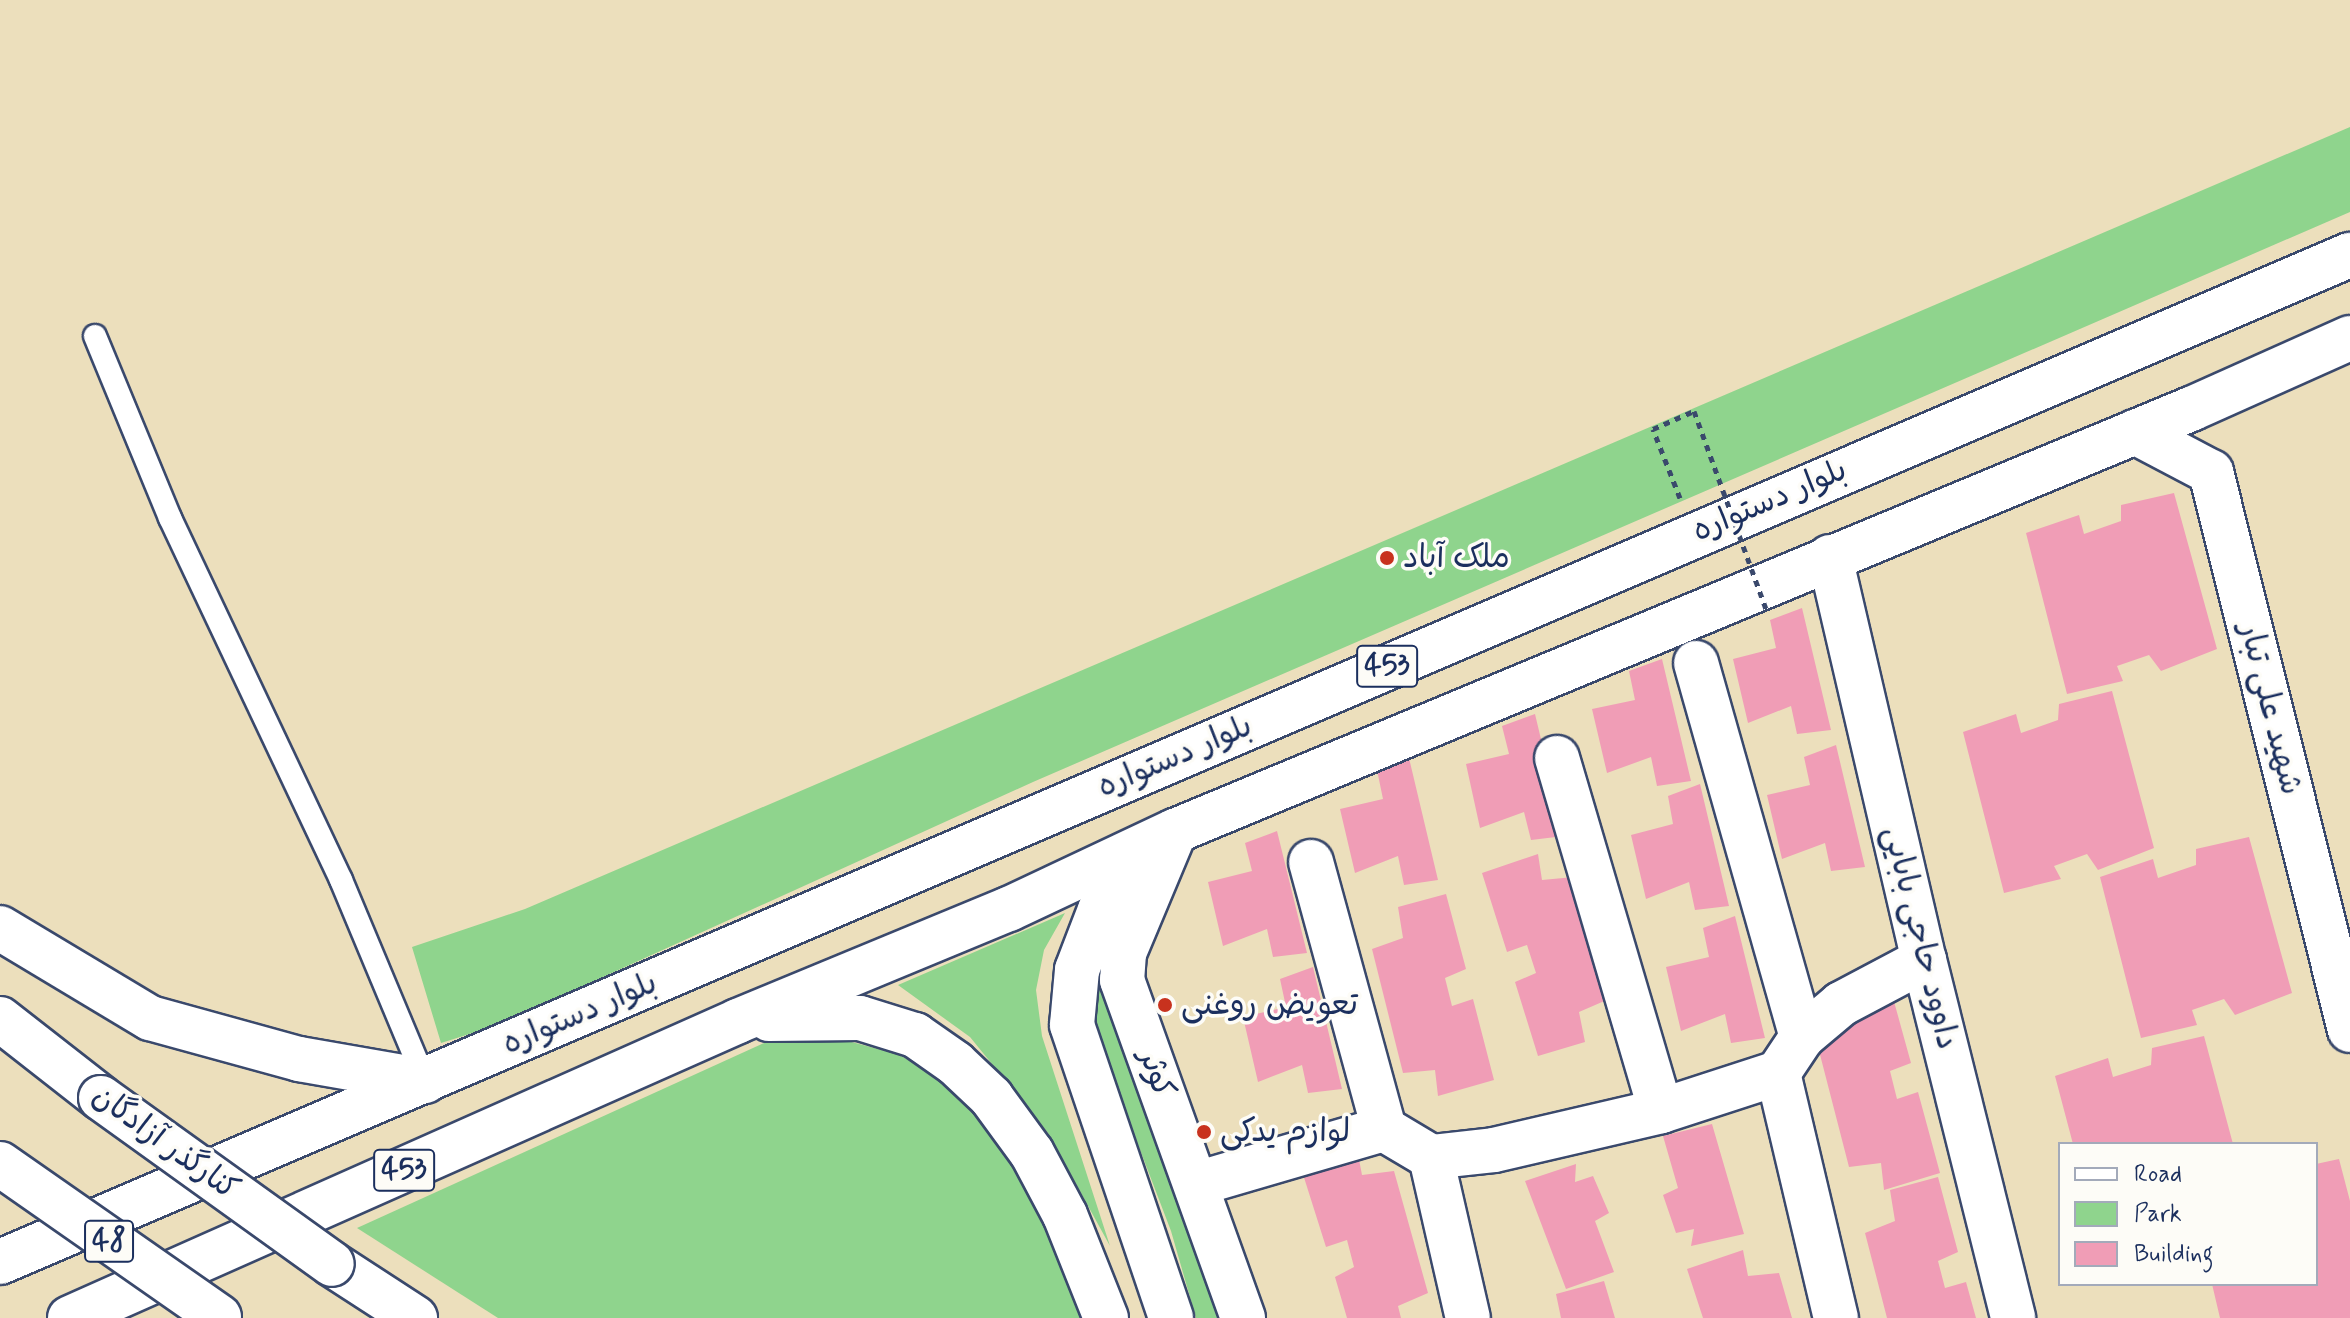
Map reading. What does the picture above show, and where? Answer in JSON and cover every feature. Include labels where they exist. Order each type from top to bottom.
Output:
[{"type":"main road","name":"بلوار دستواره","points":[[0,1262],[1693,533],[2350,255]]},
{"type":"main road","name":"453","points":[[70,1318],[738,1021],[1009,909],[1175,831],[2135,432],[2350,338]]},
{"type":"main road","name":"شهید علی تبار","points":[[2135,432],[2211,472],[2350,1030]]},
{"type":"main road","name":"داوود حاجی بابایی","points":[[1830,557],[1924,960],[2013,1318]]},
{"type":"main road","points":[[1696,663],[1802,1037]]},
{"type":"main road","points":[[1557,758],[1661,1111]]},
{"type":"main road","name":"کوثر","points":[[1175,831],[1124,953],[1121,969],[1243,1318]]},
{"type":"main road","points":[[1132,852],[1100,910],[1077,970],[1072,1025],[1171,1318]]},
{"type":"main road","points":[[1311,862],[1384,1129],[1431,1157],[1494,1150],[1661,1111],[1778,1073],[1802,1037],[1841,1004],[1924,960]]},
{"type":"main road","points":[[0,928],[150,1018],[299,1059],[425,1081]]},
{"type":"main road","points":[[738,1021],[817,1016],[860,1018],[915,1035],[955,1063],[991,1097],[1032,1153],[1065,1215],[1106,1318]]},
{"type":"main road","name":"کنارگذر آزادگان","points":[[0,1019],[101,1098],[332,1264],[415,1318]]},
{"type":"main road","points":[[1778,1073],[1836,1318]]},
{"type":"main road","points":[[1196,1184],[1384,1129]]},
{"type":"main road","points":[[1431,1157],[1468,1318]]},
{"type":"main road","name":"48","points":[[0,1164],[219,1317]]},
{"type":"lane","points":[[95,336],[170,518],[341,880],[425,1081]]},
{"type":"path","points":[[1693,533],[1653,429],[1694,411],[1767,612]]},
{"type":"green space","points":[[2350,127],[2350,212],[1033,782],[495,1026],[441,1043],[412,947],[525,909]]},
{"type":"green space","points":[[1065,913],[1044,950],[1036,990],[1042,1036],[1110,1246],[1048,1133],[970,1037],[898,985]]},
{"type":"green space","points":[[1122,914],[1222,1318],[1196,1318],[1171,1231],[1095,1032],[1092,979]]},
{"type":"green space","points":[[784,1034],[829,1036],[897,1054],[927,1069],[959,1091],[1027,1180],[1083,1318],[498,1318],[357,1228]]},
{"type":"building","points":[[2174,493],[2217,649],[2161,671],[2149,655],[2117,666],[2123,681],[2067,694],[2026,533],[2079,515],[2084,534],[2121,521],[2121,505]]},
{"type":"building","points":[[1802,608],[1831,730],[1797,734],[1791,706],[1748,723],[1733,659],[1776,648],[1770,620]]},
{"type":"building","points":[[1662,659],[1691,781],[1657,786],[1651,757],[1607,773],[1592,709],[1635,700],[1629,671]]},
{"type":"building","points":[[2112,691],[2154,848],[2098,870],[2087,854],[2054,866],[2061,879],[2004,893],[1963,732],[2016,714],[2021,733],[2058,720],[2059,704]]},
{"type":"building","points":[[1535,714],[1564,836],[1531,840],[1524,812],[1480,828],[1466,764],[1509,754],[1502,726]]},
{"type":"building","points":[[1836,745],[1865,867],[1831,871],[1825,843],[1782,859],[1767,795],[1810,785],[1804,757]]},
{"type":"building","points":[[1409,758],[1438,880],[1404,885],[1398,856],[1355,873],[1340,809],[1383,799],[1377,770]]},
{"type":"building","points":[[1700,784],[1729,906],[1695,910],[1689,882],[1646,899],[1631,835],[1673,824],[1668,796]]},
{"type":"building","points":[[1277,831],[1307,953],[1273,957],[1267,929],[1223,946],[1208,882],[1252,871],[1245,843]]},
{"type":"building","points":[[2249,837],[2292,993],[2235,1015],[2224,999],[2192,1010],[2197,1025],[2141,1038],[2100,877],[2153,859],[2158,878],[2196,865],[2196,849]]},
{"type":"building","points":[[1538,854],[1542,880],[1574,877],[1609,999],[1579,1012],[1585,1042],[1538,1056],[1515,982],[1536,973],[1527,945],[1507,952],[1482,873]]},
{"type":"building","points":[[1446,894],[1466,969],[1445,978],[1452,1006],[1473,999],[1494,1080],[1438,1096],[1435,1070],[1403,1073],[1372,949],[1403,938],[1398,907]]},
{"type":"building","points":[[1735,916],[1765,1038],[1731,1043],[1725,1014],[1681,1031],[1666,967],[1709,957],[1703,928]]},
{"type":"building","points":[[1313,967],[1342,1089],[1308,1093],[1302,1065],[1258,1082],[1243,1017],[1286,1007],[1280,979]]},
{"type":"building","points":[[1890,987],[1911,1063],[1890,1071],[1897,1099],[1918,1092],[1940,1173],[1884,1190],[1881,1163],[1849,1167],[1817,1043],[1847,1031],[1842,1001]]},
{"type":"building","points":[[2204,1036],[2232,1142],[2072,1142],[2055,1076],[2108,1058],[2113,1077],[2151,1065],[2152,1048]]},
{"type":"building","points":[[1712,1124],[1744,1234],[1691,1246],[1694,1229],[1676,1233],[1663,1195],[1678,1188],[1663,1136]]},
{"type":"building","points":[[1357,1149],[1362,1175],[1394,1171],[1428,1293],[1398,1306],[1401,1318],[1347,1318],[1335,1277],[1354,1267],[1347,1240],[1326,1247],[1301,1168]]},
{"type":"building","points":[[2339,1159],[2350,1201],[2350,1318],[2220,1318],[2212,1286],[2318,1286],[2318,1164]]},
{"type":"building","points":[[1576,1164],[1575,1182],[1593,1176],[1609,1213],[1595,1221],[1614,1272],[1566,1289],[1525,1181]]},
{"type":"building","points":[[1938,1177],[1958,1252],[1938,1261],[1945,1288],[1966,1282],[1976,1318],[1887,1318],[1865,1233],[1895,1221],[1890,1190]]},
{"type":"building","points":[[1743,1250],[1748,1276],[1779,1273],[1792,1318],[1703,1318],[1687,1269]]},
{"type":"building","points":[[1604,1281],[1615,1318],[1561,1318],[1556,1294]]},
{"type":"place","name":"ملک آباد","points":[[1387,558]]},
{"type":"place","name":"تعویض روغنی","points":[[1165,1005]]},
{"type":"place","name":"لوازم یدکی","points":[[1204,1132]]}]
